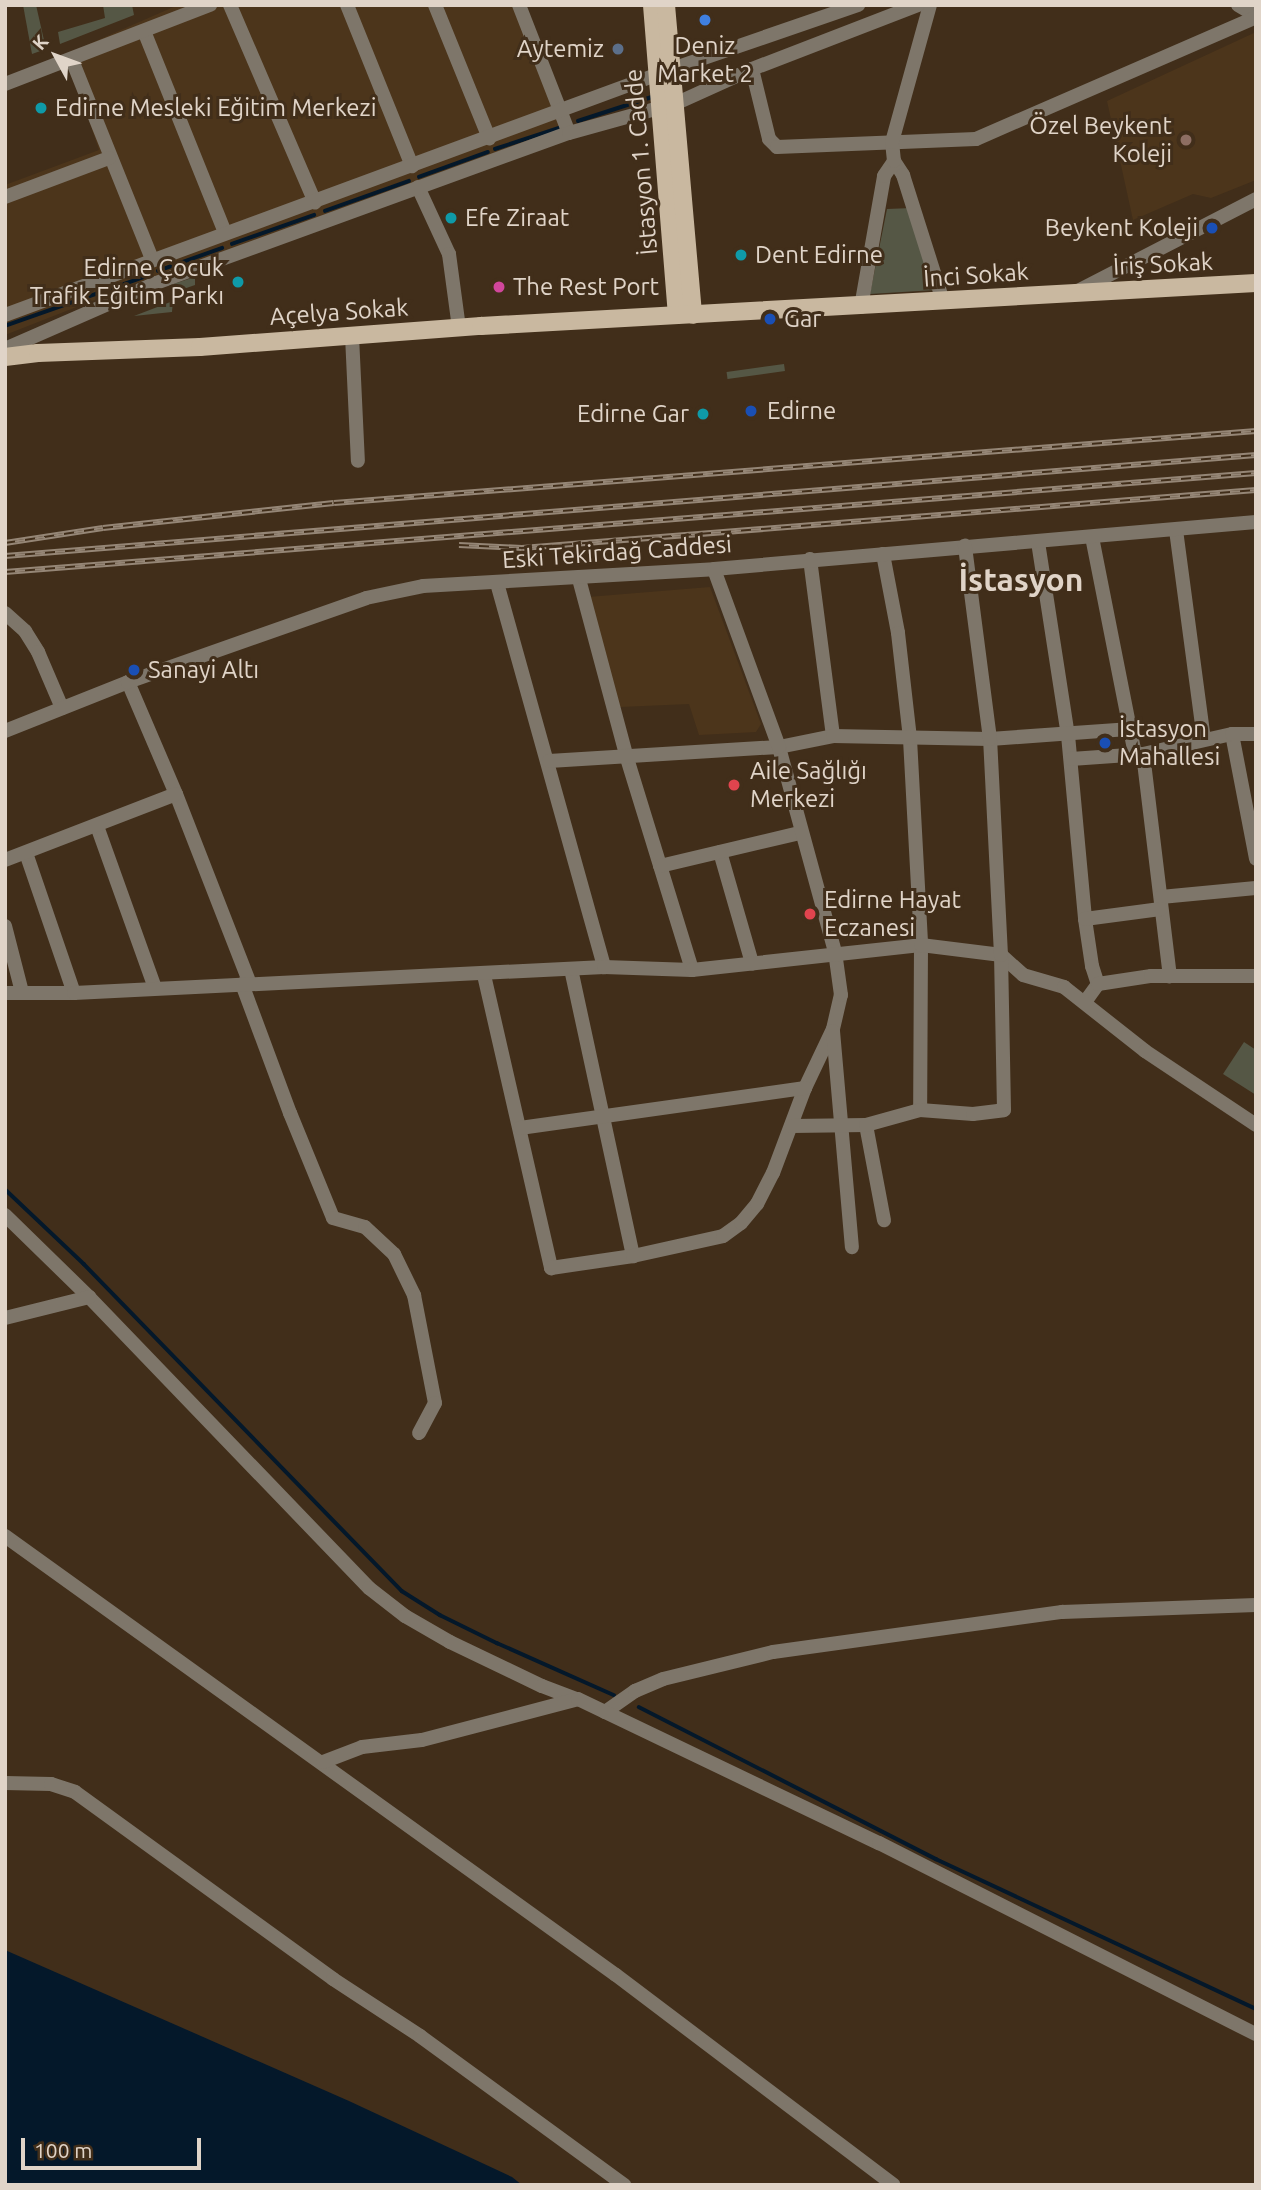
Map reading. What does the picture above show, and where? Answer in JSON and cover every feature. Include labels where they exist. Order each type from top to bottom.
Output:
[{"type":"main road","name":"İstasyon 1. Cadde","points":[[652,5],[669,105],[685,315]]},
{"type":"main road","name":"İstasyon 1. Cadde","points":[[665,72],[666,5]]},
{"type":"main road","name":"İriş Sokak","points":[[1073,293],[1256,284]]},
{"type":"main road","name":"İnci Sokak","points":[[685,315],[1073,293]]},
{"type":"main road","name":"Açelya Sokak","points":[[5,357],[685,315]]},
{"type":"street","points":[[5,84],[209,5]]},
{"type":"street","points":[[230,5],[315,202]]},
{"type":"street","points":[[347,5],[412,166]]},
{"type":"street","points":[[435,5],[489,138]]},
{"type":"street","points":[[519,5],[569,133]]},
{"type":"street","points":[[5,315],[665,72],[858,5]]},
{"type":"street","points":[[5,349],[156,283],[569,133],[669,105],[752,69],[918,5]]},
{"type":"street","points":[[929,5],[892,142],[894,161],[903,176],[943,301]]},
{"type":"street","points":[[1238,5],[1256,16]]},
{"type":"street","points":[[752,69],[769,139],[776,147],[976,139],[1256,16]]},
{"type":"street","points":[[144,31],[225,232]]},
{"type":"street","points":[[72,60],[109,158],[152,259]]},
{"type":"street","points":[[5,197],[109,158]]},
{"type":"street","points":[[861,307],[884,176],[894,161]]},
{"type":"street","points":[[418,187],[449,254],[459,328]]},
{"type":"street","name":"İnci Sokak","points":[[1073,293],[1256,199]]},
{"type":"street","points":[[352,336],[358,461]]},
{"type":"street","name":"Eski Tekirdağ Caddesi","points":[[5,731],[128,682],[366,598],[423,586],[579,579],[714,569],[1256,522]]},
{"type":"street","points":[[1176,530],[1204,740]]},
{"type":"street","points":[[1092,537],[1128,729],[1139,754],[1170,976]]},
{"type":"street","points":[[1038,542],[1071,759],[1085,919],[1098,984],[1085,1002]]},
{"type":"street","points":[[792,1126],[866,1125],[920,1110],[973,1114],[1004,1110],[1001,955],[990,739],[965,546]]},
{"type":"street","points":[[883,554],[898,633],[910,738],[921,945],[920,1110]]},
{"type":"street","points":[[810,559],[833,736]]},
{"type":"street","points":[[484,975],[551,1268],[633,1256],[723,1236],[741,1223],[757,1204],[773,1173],[805,1088],[833,1029],[841,995],[835,952],[800,832],[779,747],[714,569]]},
{"type":"street","points":[[579,579],[626,755],[692,970]]},
{"type":"street","points":[[497,583],[549,761],[604,967]]},
{"type":"street","points":[[5,613],[25,631],[38,652],[62,708]]},
{"type":"street","points":[[128,682],[176,794],[290,1113],[333,1218],[365,1227],[394,1254],[414,1295],[435,1403],[419,1433]]},
{"type":"street","points":[[549,761],[779,747],[833,736],[990,739],[1068,736],[1128,729]]},
{"type":"street","points":[[1232,734],[1256,859]]},
{"type":"street","points":[[1071,759],[1139,754],[1232,734],[1256,734]]},
{"type":"street","points":[[5,860],[176,794]]},
{"type":"street","points":[[97,826],[155,988]]},
{"type":"street","points":[[660,866],[800,832]]},
{"type":"street","points":[[720,852],[752,962]]},
{"type":"street","points":[[26,853],[74,993]]},
{"type":"street","points":[[1085,919],[1161,903],[1256,888]]},
{"type":"street","points":[[5,926],[22,992]]},
{"type":"street","points":[[5,993],[74,993],[484,975],[604,967],[692,970],[835,952],[921,945],[1001,955],[1023,975],[1064,987],[1145,1051],[1256,1125]]},
{"type":"street","points":[[571,969],[633,1256]]},
{"type":"street","points":[[1098,984],[1170,976],[1256,976]]},
{"type":"street","points":[[833,1029],[852,1247]]},
{"type":"street","points":[[520,1128],[805,1088]]},
{"type":"street","points":[[866,1125],[884,1220]]},
{"type":"street","points":[[5,1215],[89,1297],[369,1588],[405,1616],[450,1642],[542,1686],[578,1699],[879,1843],[1256,2034]]},
{"type":"street","points":[[5,1318],[89,1297]]},
{"type":"street","points":[[5,1536],[616,1975],[894,2185]]},
{"type":"street","points":[[605,1712],[635,1691],[663,1679],[773,1652],[1062,1612],[1256,1605]]},
{"type":"street","points":[[323,1762],[362,1747],[422,1740],[578,1699]]},
{"type":"street","points":[[5,1783],[51,1784],[75,1792],[333,1979],[420,2036],[624,2185]]},
{"type":"shaded area","points":[[178,5],[519,5],[569,133],[230,255],[148,279],[5,335],[5,185],[99,150],[66,54]]},
{"type":"shaded area","name":"Özel Beykent Koleji","points":[[1256,32],[1256,180],[1211,198],[1193,194],[1133,220],[1107,101]]},
{"type":"shaded area","points":[[710,587],[761,724],[756,732],[699,735],[689,704],[620,707],[588,597]]},
{"type":"green space","points":[[23,5],[36,5],[46,49],[32,54]]},
{"type":"green space","points":[[103,5],[132,5],[134,15],[60,44],[58,32],[105,18]]},
{"type":"green space","points":[[912,208],[935,290],[870,294],[887,209]]},
{"type":"green space","points":[[195,277],[195,285],[172,293],[170,285]]},
{"type":"green space","points":[[173,301],[172,312],[134,316]]},
{"type":"green space","points":[[784,364],[785,371],[728,379],[727,372]]},
{"type":"green space","points":[[1244,1042],[1256,1050],[1256,1095],[1223,1074]]},
{"type":"water","points":[[5,1950],[349,2101],[512,2177],[522,2185],[5,2185]]},
{"type":"waterway","points":[[578,121],[652,97]]},
{"type":"waterway","points":[[495,149],[559,128]]},
{"type":"waterway","points":[[419,177],[488,152]]},
{"type":"waterway","points":[[325,211],[409,181]]},
{"type":"waterway","points":[[232,244],[314,215]]},
{"type":"waterway","points":[[158,271],[222,248]]},
{"type":"waterway","points":[[5,326],[147,276]]},
{"type":"waterway","points":[[5,1189],[84,1264],[402,1591],[440,1615],[497,1643],[614,1695]]},
{"type":"waterway","points":[[639,1707],[936,1859],[1256,2009]]},
{"type":"railway","points":[[5,543],[103,528],[334,503],[1256,431]]},
{"type":"railway","points":[[5,556],[1256,455]]},
{"type":"railway","points":[[5,572],[1256,473]]},
{"type":"railway","points":[[459,545],[522,548],[1256,490]]},
{"type":"place","name":"Deniz Market 2","points":[[705,20]]},
{"type":"place","name":"Aytemiz","points":[[618,49]]},
{"type":"place","name":"Edirne Mesleki Eğitim Merkezi","points":[[41,108]]},
{"type":"place","name":"Özel Beykent Koleji","points":[[1186,140]]},
{"type":"place","name":"Efe Ziraat","points":[[451,218]]},
{"type":"place","name":"Beykent Koleji","points":[[1212,228]]},
{"type":"place","name":"Dent Edirne","points":[[741,255]]},
{"type":"place","name":"Edirne Çocuk Trafik Eğitim Parkı","points":[[238,282]]},
{"type":"place","name":"The Rest Port","points":[[499,287]]},
{"type":"place","name":"Gar","points":[[770,319]]},
{"type":"place","name":"Edirne","points":[[751,411]]},
{"type":"place","name":"Edirne Gar","points":[[703,414]]},
{"type":"place","name":"Sanayi Altı","points":[[134,670]]},
{"type":"place","name":"İstasyon Mahallesi","points":[[1105,743]]},
{"type":"place","name":"Aile Sağlığı Merkezi","points":[[734,785]]},
{"type":"place","name":"Edirne Hayat Eczanesi","points":[[810,914]]},
{"type":"district","name":"İstasyon","points":[[1021,579]]}]
